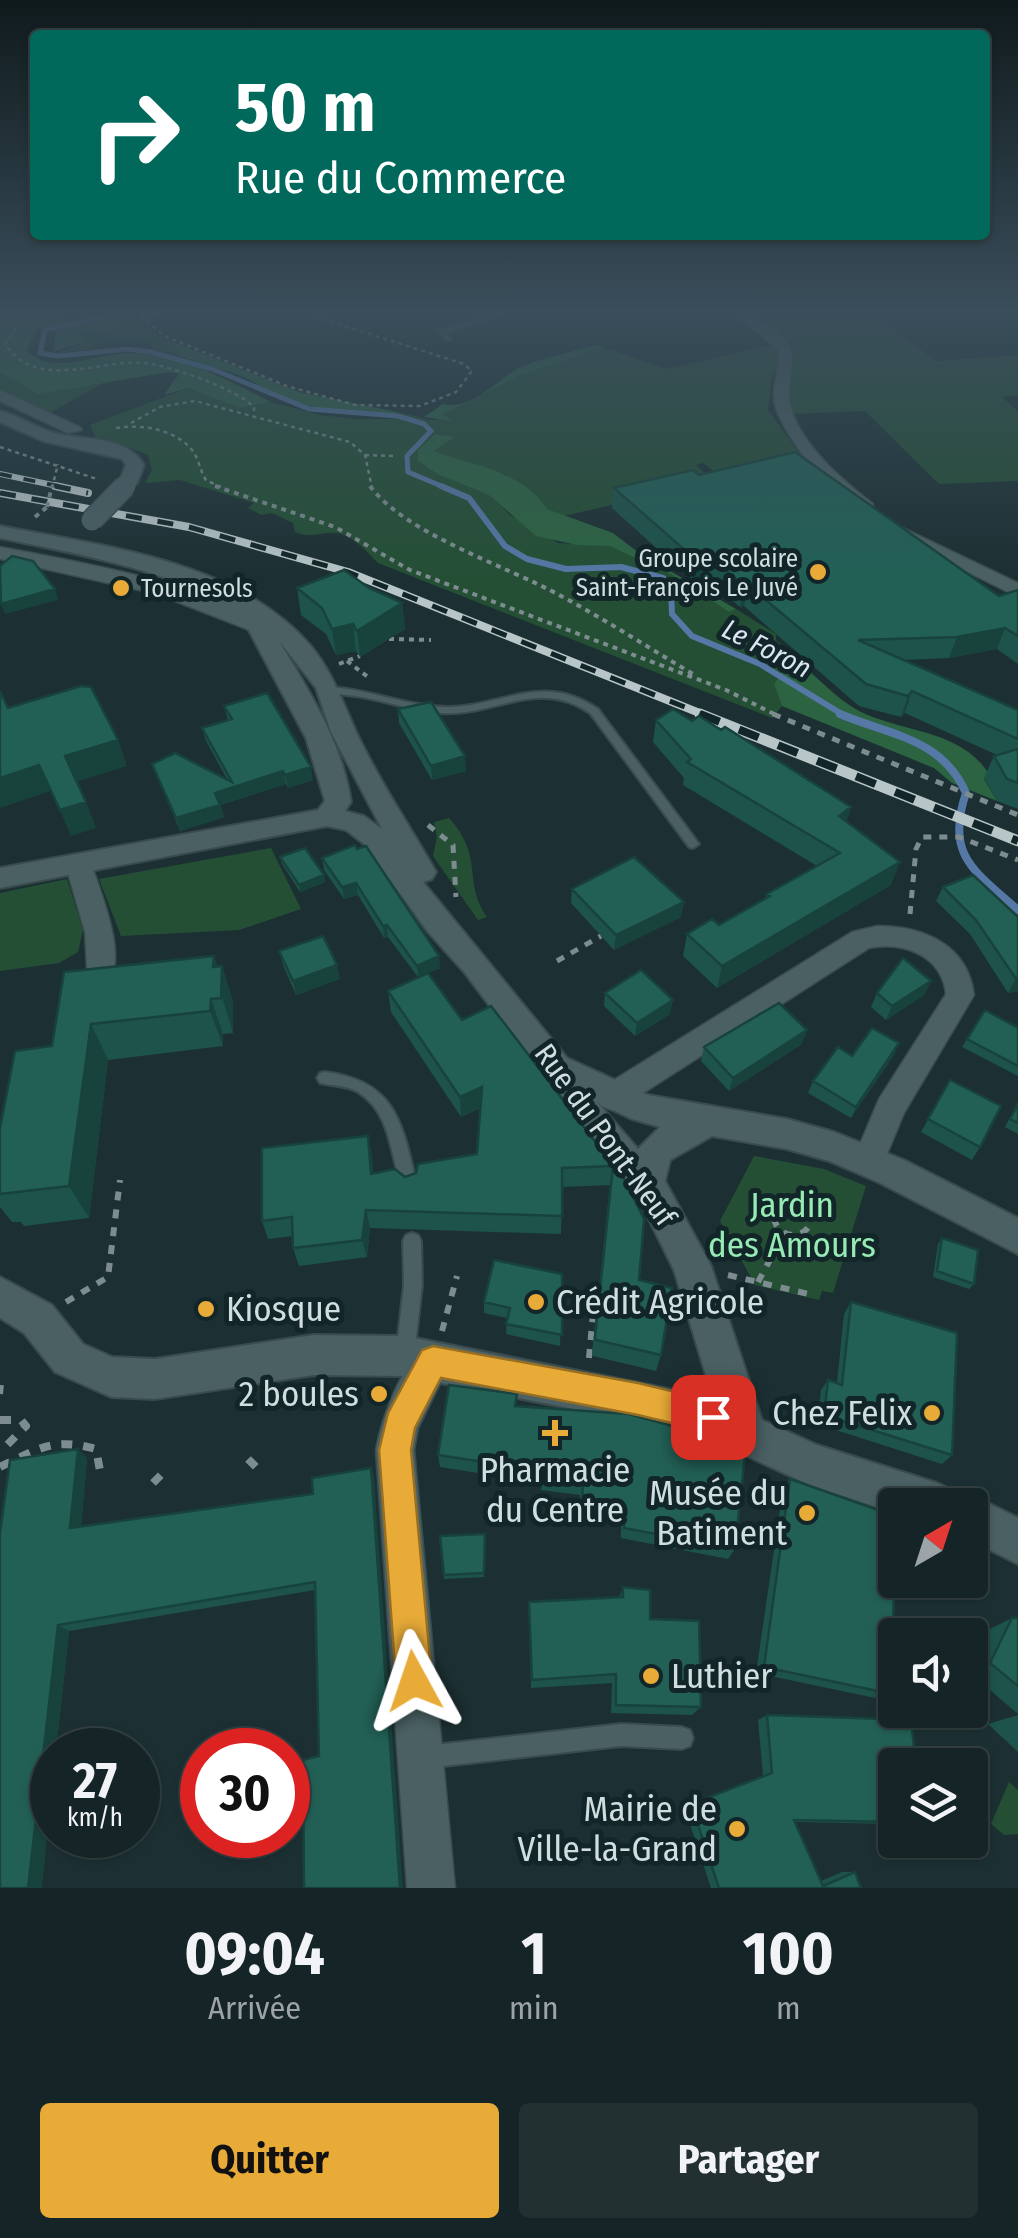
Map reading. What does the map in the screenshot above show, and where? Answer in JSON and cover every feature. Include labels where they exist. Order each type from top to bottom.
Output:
[{"type":"street","points":[[11,400],[74,430]]},
{"type":"street","points":[[781,400],[796,434],[840,484],[885,522],[1018,591]]},
{"type":"street","points":[[0,416],[49,438],[122,451],[136,464],[128,483],[87,525],[78,542],[92,551]]},
{"type":"street","points":[[0,530],[87,525]]},
{"type":"street","name":"Rue du Pont-Neuf","points":[[0,530],[196,580],[240,603],[292,639],[330,690],[340,726],[476,965]]},
{"type":"street","points":[[0,553],[165,588],[202,599],[258,627]]},
{"type":"street","name":"Rue du Pont-Neuf","points":[[240,603],[282,661],[338,788],[336,808],[326,817]]},
{"type":"street","points":[[296,695],[330,690]]},
{"type":"street","points":[[0,878],[326,817]]},
{"type":"street","name":"Rue du Pont-Neuf","points":[[326,817],[354,822],[374,837],[438,924],[476,965],[555,1067],[600,1106],[692,1266],[745,1433]]},
{"type":"street","points":[[78,864],[100,932],[101,969]]},
{"type":"street","points":[[600,1106],[862,939],[880,934],[907,937],[945,958],[957,974],[960,995],[890,1108],[869,1161]]},
{"type":"street","points":[[600,1106],[644,1109],[806,1138],[869,1161],[1018,1237]]},
{"type":"street","points":[[647,1183],[646,1167],[656,1148],[673,1135],[711,1120]]},
{"type":"street","points":[[0,1296],[38,1319],[58,1347],[80,1364],[111,1377],[134,1380],[314,1355],[419,1359],[700,1413],[812,1465],[884,1488]]},
{"type":"street","points":[[419,1359],[395,1450],[431,1888]]},
{"type":"street","points":[[988,1526],[1018,1542]]},
{"type":"lane","points":[[330,690],[361,691],[442,710],[468,709],[540,693],[580,700],[594,710],[693,844]]},
{"type":"lane","points":[[325,1078],[350,1080],[375,1094],[388,1114],[409,1185]]},
{"type":"lane","points":[[412,1242],[412,1305],[419,1359]]},
{"type":"lane","points":[[420,1758],[620,1735],[682,1738]]},
{"type":"path","points":[[247,400],[254,407],[254,417]]},
{"type":"path","points":[[339,400],[424,405],[437,400]]},
{"type":"path","points":[[128,425],[160,407],[187,401],[338,437],[366,455],[393,456]]},
{"type":"path","points":[[74,430],[148,427],[188,446],[196,455],[200,473],[210,484],[340,530],[410,570],[704,681]]},
{"type":"path","points":[[0,447],[106,481]]},
{"type":"path","points":[[366,455],[369,484],[384,505],[468,552],[560,596],[704,681],[780,718],[1018,815]]},
{"type":"path","points":[[47,507],[58,464]]},
{"type":"path","points":[[388,639],[430,640]]},
{"type":"path","points":[[346,661],[372,680]]},
{"type":"path","points":[[428,825],[448,834],[455,847],[456,925]]},
{"type":"path","points":[[912,897],[920,842],[929,835],[970,840],[1018,860]]},
{"type":"path","points":[[556,961],[601,936]]},
{"type":"path","points":[[38,1319],[108,1277],[120,1180]]},
{"type":"path","points":[[788,1198],[800,1201],[810,1210],[811,1226],[797,1234],[785,1232],[773,1217],[774,1207],[788,1198]]},
{"type":"path","points":[[758,1282],[785,1232]]},
{"type":"path","points":[[692,1266],[813,1295]]},
{"type":"path","points":[[447,1315],[457,1276]]},
{"type":"path","points":[[586,1389],[595,1291]]},
{"type":"path","points":[[0,1394],[1,1384]]},
{"type":"path","points":[[0,1420],[26,1422],[0,1452]]},
{"type":"path","points":[[0,1467],[52,1443],[70,1442],[96,1449],[101,1476]]},
{"type":"path","points":[[248,1459],[256,1467]]},
{"type":"path","points":[[153,1483],[162,1475]]},
{"type":"green space","points":[[20,400],[73,400],[48,414]]},
{"type":"green space","points":[[156,400],[219,400],[240,408],[270,402],[355,419],[392,419],[402,413],[430,420],[450,419],[442,414],[470,400],[769,400],[768,410],[797,450],[844,495],[730,483],[703,463],[696,465],[706,474],[680,489],[564,516],[547,509],[506,475],[432,451],[449,441],[435,434],[418,451],[417,460],[437,474],[490,495],[510,515],[558,543],[609,546],[672,575],[729,612],[736,609],[776,634],[776,640],[798,661],[785,666],[774,684],[782,706],[772,718],[378,563],[343,534],[301,534],[295,532],[293,523],[248,508],[254,503],[180,480],[145,483],[152,470],[148,455],[96,439],[90,425]]},
{"type":"green space","points":[[219,400],[270,402],[240,408]]},
{"type":"green space","points":[[287,400],[339,400],[402,413],[351,415]]},
{"type":"green space","points":[[471,400],[443,414],[452,421],[424,417],[443,404]]},
{"type":"green space","points":[[788,400],[1006,400],[1018,411],[1018,481],[939,484],[865,411],[789,414]]},
{"type":"green space","points":[[435,434],[455,437],[433,451],[511,478],[537,496],[547,509],[613,533],[639,553],[736,609],[729,612],[672,575],[609,546],[577,545],[536,536],[489,495],[437,474],[417,460],[418,450]]},
{"type":"green space","points":[[798,661],[859,711],[964,749],[990,776],[984,779],[997,801],[952,783],[934,768],[782,706],[774,684],[785,666]]},
{"type":"green space","points":[[449,818],[467,845],[476,892],[487,917],[478,920],[433,856],[437,837],[434,822]]},
{"type":"green space","points":[[271,848],[301,909],[239,930],[121,936],[99,879]]},
{"type":"green space","points":[[67,879],[83,930],[78,952],[59,963],[0,971],[0,893]]},
{"type":"green space","name":"Jardin des Amours","points":[[754,1156],[824,1169],[866,1186],[833,1293],[822,1291],[819,1300],[755,1285],[720,1221]]},
{"type":"green space","points":[[1009,1782],[1018,1790],[1018,1834],[1004,1835],[991,1824]]},
{"type":"building","points":[[795,452],[999,596],[1018,590],[1018,636],[1005,628],[957,637],[858,640],[1018,710],[1018,739],[912,691],[908,696],[866,684],[708,555],[695,559],[614,488],[693,470],[699,475]]},
{"type":"building","points":[[12,556],[33,561],[55,589],[1,604],[0,566]]},
{"type":"building","points":[[344,570],[369,588],[402,603],[357,631],[353,624],[332,629],[322,608],[297,588]]},
{"type":"building","points":[[81,686],[91,687],[118,740],[65,756],[86,802],[60,810],[39,765],[0,778],[0,691],[8,708]]},
{"type":"building","points":[[267,693],[311,767],[285,775],[283,771],[215,793],[220,805],[176,818],[152,764],[175,753],[232,782],[202,728],[232,719],[224,706]]},
{"type":"building","points":[[431,702],[465,756],[431,766],[398,709]]},
{"type":"building","points":[[673,709],[692,721],[699,716],[721,730],[725,727],[851,807],[839,816],[900,862],[722,966],[687,934],[712,919],[719,925],[840,853],[687,762],[691,759],[656,720]]},
{"type":"building","points":[[1018,749],[1018,783],[1007,779],[994,756]]},
{"type":"building","points":[[355,845],[357,849],[366,846],[439,956],[417,966],[387,925],[383,926],[356,883],[342,887],[322,858]]},
{"type":"building","points":[[305,848],[324,875],[299,885],[280,857]]},
{"type":"building","points":[[634,857],[684,902],[616,935],[572,889]]},
{"type":"building","points":[[973,875],[1018,917],[1016,979],[976,920],[943,887]]},
{"type":"building","points":[[323,936],[337,965],[293,981],[279,951]]},
{"type":"building","points":[[214,956],[213,967],[222,966],[221,998],[211,999],[210,1011],[91,1024],[69,1186],[0,1194],[0,1128],[15,1051],[52,1046],[64,972]]},
{"type":"building","points":[[903,958],[931,981],[892,1006],[877,993]]},
{"type":"building","points":[[641,970],[673,1000],[637,1023],[605,993]]},
{"type":"building","points":[[428,973],[462,1020],[491,1006],[613,1165],[614,1158],[644,1219],[639,1280],[672,1288],[661,1355],[595,1337],[613,1166],[562,1168],[562,1216],[366,1210],[362,1240],[293,1248],[292,1217],[262,1221],[262,1148],[368,1136],[371,1174],[395,1169],[405,1177],[416,1173],[418,1164],[477,1154],[482,1087],[460,1097],[388,991]]},
{"type":"building","points":[[779,1003],[807,1030],[733,1078],[704,1047]]},
{"type":"building","points":[[985,1010],[1018,1028],[1018,1066],[967,1039]]},
{"type":"building","points":[[872,1028],[899,1043],[856,1107],[813,1081],[838,1047],[852,1056]]},
{"type":"building","points":[[950,1080],[1001,1106],[980,1147],[928,1119]]},
{"type":"building","points":[[1018,1104],[1018,1123],[1010,1119]]},
{"type":"building","points":[[942,1238],[978,1250],[974,1284],[937,1271]]},
{"type":"building","points":[[494,1260],[562,1274],[562,1335],[506,1324],[510,1308],[484,1302]]},
{"type":"building","points":[[851,1302],[957,1333],[952,1455],[824,1415],[828,1380],[842,1385]]},
{"type":"building","points":[[449,1385],[517,1394],[515,1406],[628,1414],[721,1439],[745,1455],[735,1549],[624,1528],[625,1510],[582,1505],[583,1483],[542,1479],[543,1471],[438,1455]]},
{"type":"building","points":[[78,1449],[70,1528],[313,1494],[312,1478],[371,1468],[400,1888],[304,1888],[304,1858],[310,1858],[310,1758],[319,1756],[315,1582],[58,1625],[46,1728],[30,1728],[31,1858],[28,1888],[0,1888],[0,1533],[10,1460]]},
{"type":"building","points":[[790,1479],[878,1510],[878,1598],[894,1598],[893,1618],[878,1618],[878,1691],[764,1667]]},
{"type":"building","points":[[485,1534],[484,1573],[444,1575],[440,1536]]},
{"type":"building","points":[[623,1587],[650,1590],[650,1619],[699,1621],[701,1707],[616,1705],[616,1674],[532,1680],[529,1602],[623,1597]]},
{"type":"building","points":[[1012,1618],[1018,1618],[1018,1686],[990,1663]]},
{"type":"building","points":[[767,1715],[878,1719],[878,1728],[912,1728],[914,1748],[878,1748],[878,1822],[794,1820],[823,1886],[855,1872],[861,1888],[719,1888],[691,1804],[772,1773]]},
{"type":"waterway","name":"Le Foron","points":[[287,400],[309,409],[398,416],[424,424],[431,431],[407,456],[408,472],[446,488]]},
{"type":"waterway","name":"Le Foron","points":[[441,486],[469,498],[505,546],[527,559],[566,569],[621,567],[663,578],[671,587],[672,614],[692,636],[760,664],[844,716]]},
{"type":"waterway","name":"Le Foron","points":[[840,714],[844,716]]},
{"type":"waterway","name":"Le Foron","points":[[844,716],[912,741],[943,760],[966,793],[959,832],[968,860],[1018,910]]},
{"type":"railway","points":[[0,474],[67,488]]},
{"type":"railway","points":[[55,486],[88,493]]},
{"type":"railway","points":[[0,493],[189,527],[348,572],[707,716]]},
{"type":"railway","points":[[700,714],[1018,841]]},
{"type":"place","name":"Groupe scolaire Saint-François Le Juvé","points":[[818,572]]},
{"type":"place","name":"Tournesols","points":[[121,588]]},
{"type":"place","name":"Crédit Agricole","points":[[536,1302]]},
{"type":"place","name":"Kiosque","points":[[206,1309]]},
{"type":"place","name":"2 boules","points":[[379,1394]]},
{"type":"place","name":"Chez Felix","points":[[932,1413]]},
{"type":"place","name":"Pharmacie du Centre","points":[[555,1433]]},
{"type":"place","name":"Musée du Batiment","points":[[807,1513]]},
{"type":"place","name":"Luthier","points":[[651,1676]]},
{"type":"place","name":"Mairie de Ville-la-Grand","points":[[737,1829]]},
{"type":"route","points":[[414,1681],[395,1450],[400,1424],[433,1361],[713,1417]]}]
